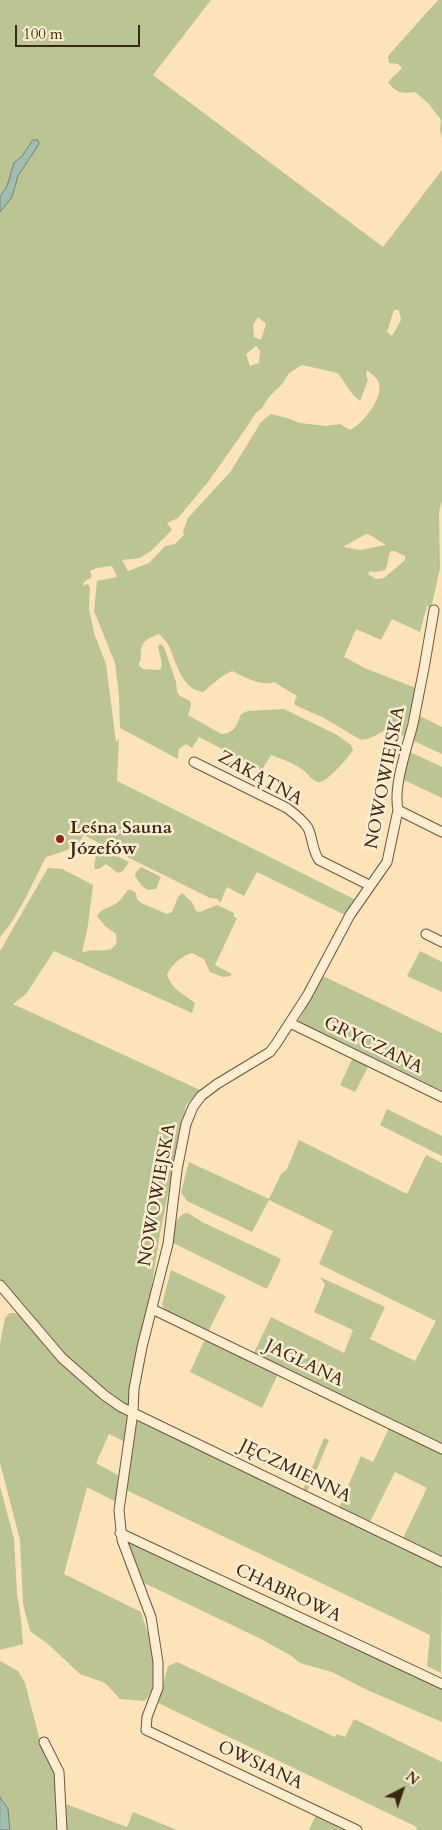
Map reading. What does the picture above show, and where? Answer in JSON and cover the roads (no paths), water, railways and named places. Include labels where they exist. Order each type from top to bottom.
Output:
[{"type":"street","name":"NOWOWIEJSKA","points":[[149,1732],[145,1726],[158,1688],[158,1662],[150,1617],[120,1533],[119,1510],[133,1412],[134,1389],[168,1244],[177,1170],[186,1124],[200,1096],[270,1052],[307,996],[350,914],[387,862],[398,810],[396,799],[398,787],[413,722],[434,610]]},
{"type":"street","name":"ZAKĄTNA","points":[[194,762],[287,808],[308,828],[314,852],[319,860],[370,885]]},
{"type":"street","points":[[398,810],[442,832]]},
{"type":"street","points":[[426,934],[442,942]]},
{"type":"street","name":"GRYCZANA","points":[[290,1023],[442,1097]]},
{"type":"street","name":"JĘCZMIENNA","points":[[0,1285],[62,1358],[104,1395],[121,1407],[442,1562]]},
{"type":"street","name":"JAGLANA","points":[[152,1309],[442,1449]]},
{"type":"street","name":"CHABROWA","points":[[120,1533],[442,1684]]},
{"type":"street","name":"OWSIANA","points":[[149,1732],[357,1830]]},
{"type":"street","points":[[44,1742],[59,1772],[62,1830]]},
{"type":"place","name":"Leśna Sauna Józefów","points":[[60,839]]}]
